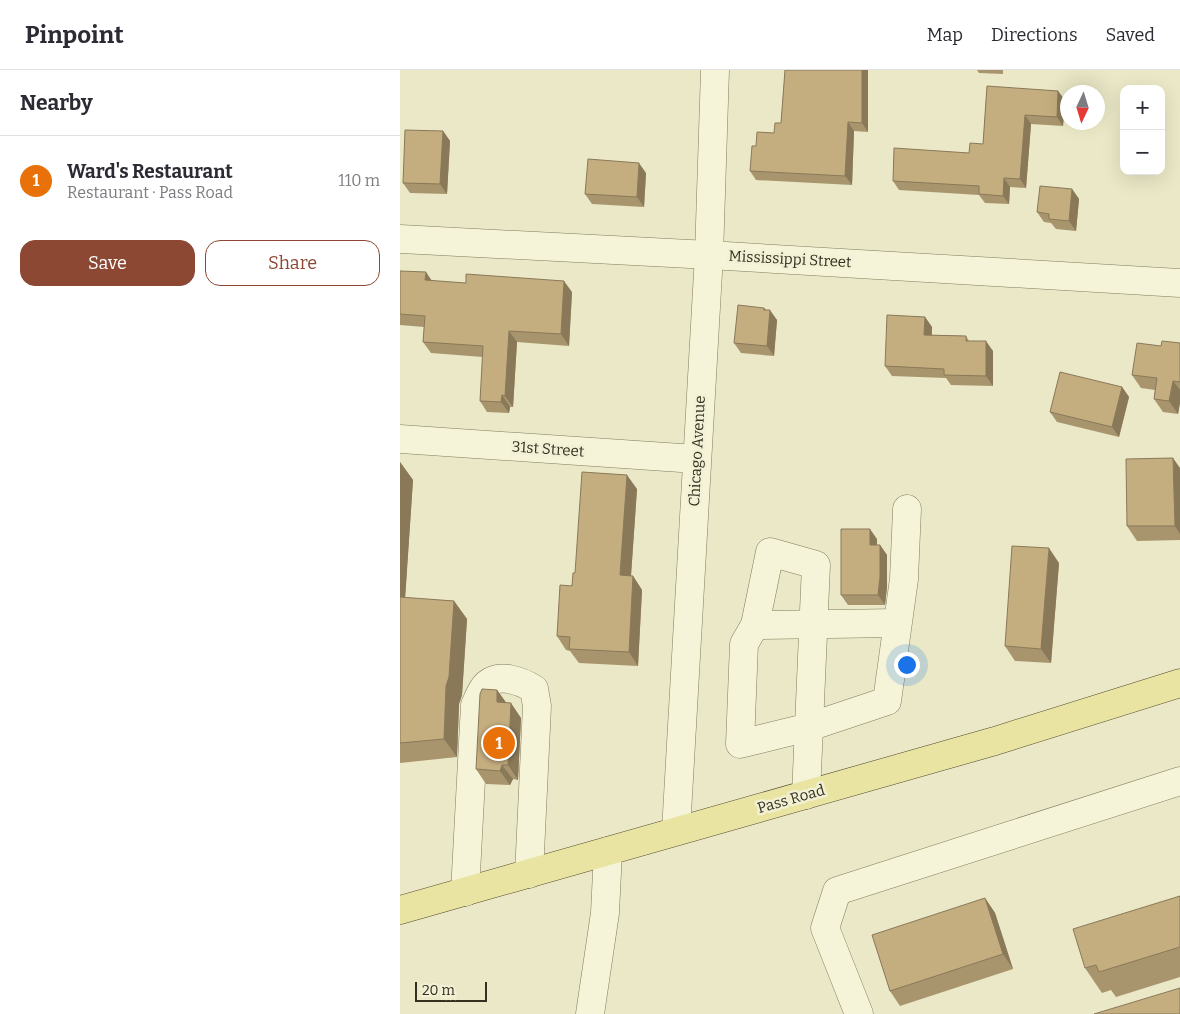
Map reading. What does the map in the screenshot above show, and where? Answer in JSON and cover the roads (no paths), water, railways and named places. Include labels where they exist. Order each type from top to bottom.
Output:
[{"type":"main road","name":"Pass Road","points":[[400,910],[995,741],[1180,683]]},
{"type":"street","name":"Chicago Avenue","points":[[676,831],[709,255],[715,70]]},
{"type":"street","name":"Mississippi Street","points":[[400,239],[1180,282]]},
{"type":"street","name":"31st Street","points":[[400,439],[696,459]]},
{"type":"street","points":[[806,795],[809,727],[814,624],[816,565],[770,552],[755,625],[744,644],[740,744],[809,727],[887,701],[904,579],[907,509]]},
{"type":"street","points":[[755,625],[897,623]]},
{"type":"street","points":[[466,892],[475,705],[485,685],[496,679],[520,681],[534,689],[537,706],[529,874]]},
{"type":"street","points":[[859,1014],[825,928],[837,892],[1180,781]]},
{"type":"street","points":[[590,1014],[605,913],[608,851]]},
{"type":"place","name":"Ward's Restaurant","points":[[499,743]]}]
